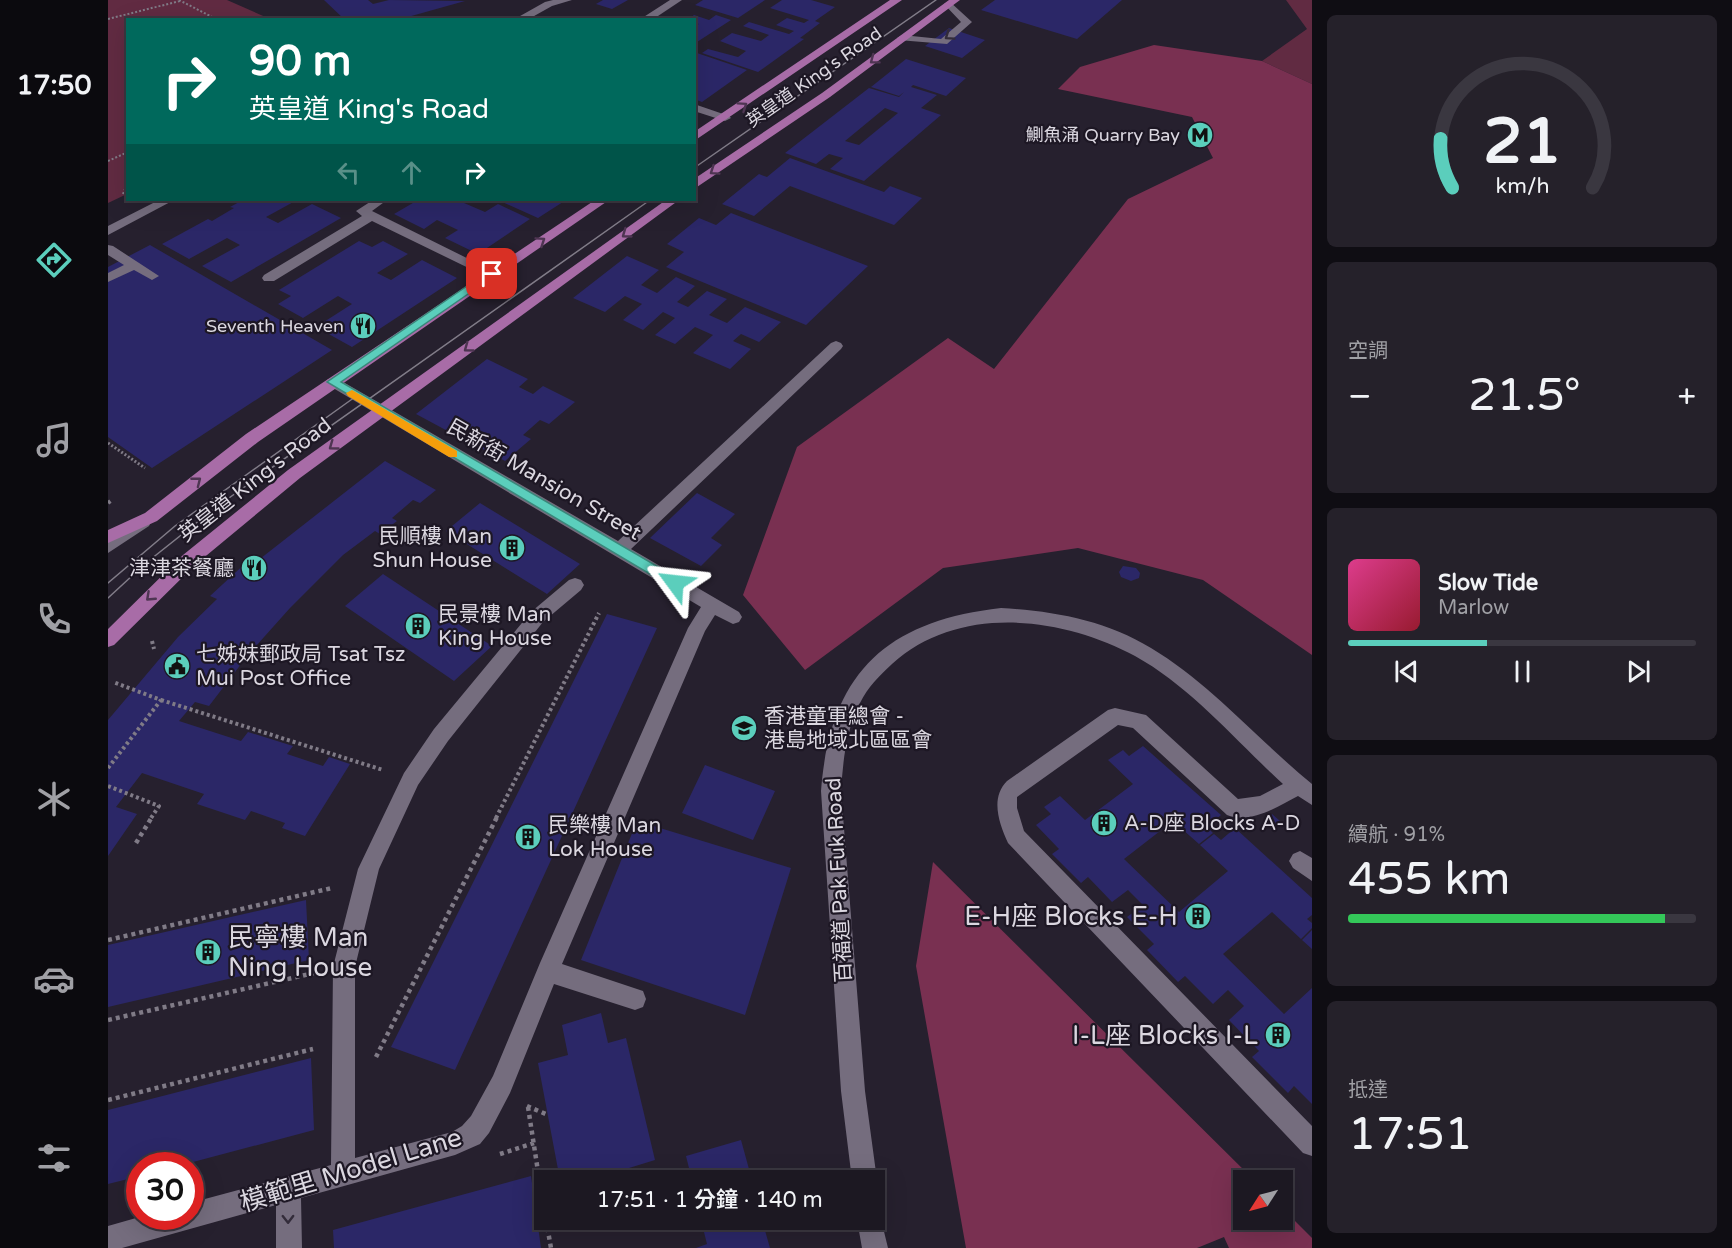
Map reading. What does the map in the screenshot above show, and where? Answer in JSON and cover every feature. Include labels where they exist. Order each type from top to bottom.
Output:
[{"type":"main road","name":"英皇道 King's Road","points":[[696,137],[897,0]]},
{"type":"main road","name":"英皇道 King's Road","points":[[696,184],[826,95],[952,2]]},
{"type":"main road","name":"英皇道 King's Road","points":[[151,517],[252,438],[602,201]]},
{"type":"main road","name":"英皇道 King's Road","points":[[108,640],[189,560],[243,514],[380,411],[673,201]]},
{"type":"main road","points":[[108,537],[151,517]]},
{"type":"street","points":[[522,18],[550,2],[567,0]]},
{"type":"street","points":[[647,18],[676,0]]},
{"type":"street","points":[[902,38],[943,42],[968,22],[952,2]]},
{"type":"street","points":[[696,108],[725,118]]},
{"type":"street","points":[[108,231],[166,201]]},
{"type":"street","points":[[379,201],[362,211],[492,274]]},
{"type":"street","points":[[268,278],[371,216]]},
{"type":"street","points":[[108,249],[152,276]]},
{"type":"street","points":[[108,278],[134,265]]},
{"type":"street","points":[[619,550],[836,346]]},
{"type":"street","name":"民新街 Mansion Street","points":[[333,382],[733,617]]},
{"type":"street","name":"英皇道 King's Road","points":[[108,547],[151,517]]},
{"type":"street","points":[[343,1173],[344,967],[366,880],[411,779],[441,735],[537,617],[575,585]]},
{"type":"street","name":"模範里 Model Lane","points":[[108,1239],[455,1143],[472,1134],[486,1117],[697,628],[712,605]]},
{"type":"street","name":"百福道 Pak Fuk Road","points":[[863,1170],[853,1091],[831,791],[835,748],[841,725],[869,673],[883,660],[913,639],[932,630],[971,619],[1013,615],[1043,617],[1076,624],[1127,643],[1179,678],[1305,791]]},
{"type":"street","points":[[1305,791],[1263,805],[1234,809],[1139,721],[1115,716],[1014,787],[1007,794],[1007,808],[1015,836],[1312,1144]]},
{"type":"street","points":[[548,971],[635,999]]},
{"type":"street","points":[[288,1190],[289,1248]]},
{"type":"street","points":[[871,1230],[874,1248]]},
{"type":"path","points":[[108,19],[179,0],[214,18]]},
{"type":"path","points":[[108,161],[126,153]]},
{"type":"path","points":[[108,443],[145,468]]},
{"type":"path","points":[[108,503],[112,500]]},
{"type":"path","points":[[375,1060],[599,613]]},
{"type":"path","points":[[152,641],[154,649]]},
{"type":"path","points":[[113,682],[160,700],[411,779]]},
{"type":"path","points":[[108,768],[160,700]]},
{"type":"path","points":[[108,786],[159,806],[136,843]]},
{"type":"path","points":[[108,940],[366,880]]},
{"type":"path","points":[[108,1020],[344,967]]},
{"type":"path","points":[[108,1100],[343,1041]]},
{"type":"path","points":[[528,1107],[538,1170]]},
{"type":"path","points":[[548,1230],[551,1248]]},
{"type":"shaded area","points":[[108,0],[227,0],[268,18],[126,18],[126,194],[108,203]]},
{"type":"shaded area","points":[[1286,0],[1312,0],[1312,84],[1262,61],[1307,29]]},
{"type":"shaded area","points":[[1154,45],[1262,61],[1312,84],[1312,655],[1203,580],[1078,548],[943,568],[805,670],[743,595],[797,447],[948,338],[994,369],[1128,199],[1213,158],[1192,117],[1058,89],[1080,67]]},
{"type":"shaded area","points":[[933,862],[1244,1170],[1233,1170],[1233,1230],[1293,1230],[1293,1219],[1312,1238],[1312,1248],[1229,1248],[1224,1237],[1197,1248],[966,1248],[916,966]]},
{"type":"building","points":[[324,0],[368,0],[373,4],[389,0],[465,1],[404,18],[343,18]]},
{"type":"building","points":[[603,0],[628,0],[612,9],[596,4]]},
{"type":"building","points":[[703,0],[765,0],[738,18],[695,5]]},
{"type":"building","points":[[782,0],[811,0],[835,7],[815,21],[820,23],[800,38],[804,39],[758,72],[702,53],[708,49],[738,57],[746,51],[720,41],[732,33],[761,41],[769,35],[743,26],[749,22],[789,34],[794,31],[776,25],[787,18],[804,23],[809,20],[770,8]]},
{"type":"building","points":[[995,0],[1122,0],[1077,39],[981,10]]},
{"type":"building","points":[[694,15],[709,20],[716,15],[731,20],[697,42],[696,25],[699,24],[696,23],[696,18],[690,18]]},
{"type":"building","points":[[949,28],[985,40],[962,58],[925,46]]},
{"type":"building","points":[[696,53],[747,70],[702,102],[696,100]]},
{"type":"building","points":[[906,59],[966,78],[946,96],[913,85],[911,87],[937,95],[921,108],[941,115],[864,181],[830,169],[843,158],[829,154],[816,164],[785,153],[869,88],[899,97],[904,92],[899,96],[871,87]],"holes":[[[885,108],[898,113],[859,145],[845,141]]]},
{"type":"building","points":[[790,158],[884,192],[890,186],[922,198],[894,225],[790,186],[754,216],[722,204],[759,174],[767,177]]},
{"type":"building","points":[[241,201],[295,201],[266,217],[278,223],[312,204],[341,218],[231,282],[202,266],[240,245],[227,238],[189,259],[162,244],[234,208],[230,207]]},
{"type":"building","points":[[416,201],[468,201],[464,203],[485,212],[498,204],[530,219],[478,254],[445,238],[458,230],[437,220],[424,229],[394,214]]},
{"type":"building","points":[[500,201],[564,201],[538,218]]},
{"type":"building","points":[[731,213],[868,266],[806,325],[666,267],[684,252],[667,244],[699,218],[716,225]]},
{"type":"building","points":[[359,241],[372,247],[383,241],[408,254],[377,273],[391,280],[422,260],[457,278],[352,347],[316,327],[352,304],[338,296],[303,318],[278,304],[291,296],[279,290]]},
{"type":"building","points":[[150,245],[332,350],[152,468],[108,437],[108,267]]},
{"type":"building","points":[[627,256],[659,270],[641,285],[657,293],[676,277],[695,286],[677,302],[688,307],[707,291],[727,299],[709,315],[727,323],[745,307],[781,322],[759,342],[741,334],[733,341],[751,349],[730,369],[693,353],[713,335],[695,327],[675,344],[655,335],[675,318],[663,312],[643,330],[623,320],[642,304],[625,296],[605,312],[573,298]]},
{"type":"building","points":[[487,359],[528,379],[519,387],[533,394],[543,386],[575,402],[549,424],[540,420],[523,435],[531,439],[505,461],[470,442],[480,434],[465,427],[455,435],[416,414]]},
{"type":"building","points":[[385,461],[436,490],[420,503],[413,500],[392,518],[397,521],[380,534],[375,531],[343,555],[290,608],[248,655],[209,706],[195,702],[179,721],[241,741],[248,732],[293,746],[287,754],[323,766],[329,757],[350,764],[305,836],[282,828],[285,823],[251,811],[245,820],[197,804],[204,794],[142,773],[116,807],[137,814],[108,856],[108,720],[178,637],[217,599],[210,596],[249,560],[256,562]]},
{"type":"building","points":[[697,493],[735,514],[711,538],[722,545],[701,566],[650,538]]},
{"type":"building","name":"民順樓 Man Shun House","points":[[480,503],[580,564],[547,594],[446,531]]},
{"type":"building","points":[[1123,566],[1136,568],[1140,573],[1139,578],[1131,581],[1121,577],[1119,572]]},
{"type":"building","name":"民景樓 Man King House","points":[[383,574],[492,646],[454,681],[345,606]]},
{"type":"building","name":"民樂樓 Man Lok House","points":[[607,614],[657,628],[455,1070],[391,1047]]},
{"type":"building","points":[[1143,746],[1221,815],[1207,827],[1213,833],[1199,844],[1173,821],[1124,859],[1179,912],[1228,871],[1200,845],[1214,834],[1221,840],[1235,828],[1312,898],[1312,915],[1307,919],[1312,923],[1312,928],[1301,939],[1272,912],[1223,954],[1284,1014],[1312,988],[1312,1104],[1294,1086],[1288,1093],[1252,1057],[1259,1051],[1229,1020],[1244,1006],[1228,990],[1213,1004],[1185,976],[1178,982],[1147,950],[1154,944],[1127,917],[1143,905],[1128,890],[1112,902],[1088,877],[1081,883],[1052,854],[1059,849],[1036,825],[1051,814],[1044,807],[1060,796],[1085,820],[1133,784],[1108,760],[1123,750],[1129,756]]},
{"type":"building","points":[[705,765],[775,791],[753,840],[682,813]]},
{"type":"building","points":[[1272,814],[1280,821],[1274,827],[1265,820]]},
{"type":"building","points":[[637,821],[791,868],[745,1015],[581,960]]},
{"type":"building","name":"民寧樓 Man Ning House","points":[[306,900],[309,960],[108,1007],[108,945]]},
{"type":"building","points":[[1312,930],[1312,949],[1302,940]]},
{"type":"building","points":[[601,1013],[608,1043],[626,1038],[655,1160],[622,1170],[558,1170],[538,1063],[568,1055],[562,1025]]},
{"type":"building","points":[[311,1058],[314,1130],[204,1159],[204,1152],[126,1152],[126,1180],[108,1184],[108,1110]]},
{"type":"building","points":[[741,1140],[749,1170],[690,1170],[686,1156]]},
{"type":"building","points":[[531,1176],[534,1230],[538,1230],[541,1248],[334,1248],[333,1230]]},
{"type":"building","points":[[704,1230],[765,1230],[770,1248],[696,1248],[707,1244]]},
{"type":"tram line","points":[[696,167],[936,0]]},
{"type":"tram line","points":[[108,598],[146,563],[219,505],[649,201]]},
{"type":"tram line","points":[[108,583],[175,526],[355,397]]},
{"type":"slow traffic","points":[[352,393],[453,454]]},
{"type":"place","name":"鰂魚涌 Quarry Bay","points":[[1200,135]]},
{"type":"place","name":"Seventh Heaven","points":[[363,326]]},
{"type":"place","name":"民順樓 Man Shun House","points":[[512,548]]},
{"type":"place","name":"津津茶餐廳","points":[[254,568]]},
{"type":"place","name":"民景樓 Man King House","points":[[418,626]]},
{"type":"place","name":"七姊妹郵政局 Tsat Tsz Mui Post Office","points":[[177,666]]},
{"type":"place","name":"香港童軍總會 - 港島地域北區區會","points":[[744,728]]},
{"type":"place","name":"A-D座 Blocks A-D","points":[[1104,823]]},
{"type":"place","name":"民樂樓 Man Lok House","points":[[528,837]]},
{"type":"place","name":"E-H座 Blocks E-H","points":[[1198,916]]},
{"type":"place","name":"民寧樓 Man Ning House","points":[[208,952]]},
{"type":"place","name":"I-L座 Blocks I-L","points":[[1278,1035]]},
{"type":"route","points":[[492,274],[333,382],[675,583]]}]
